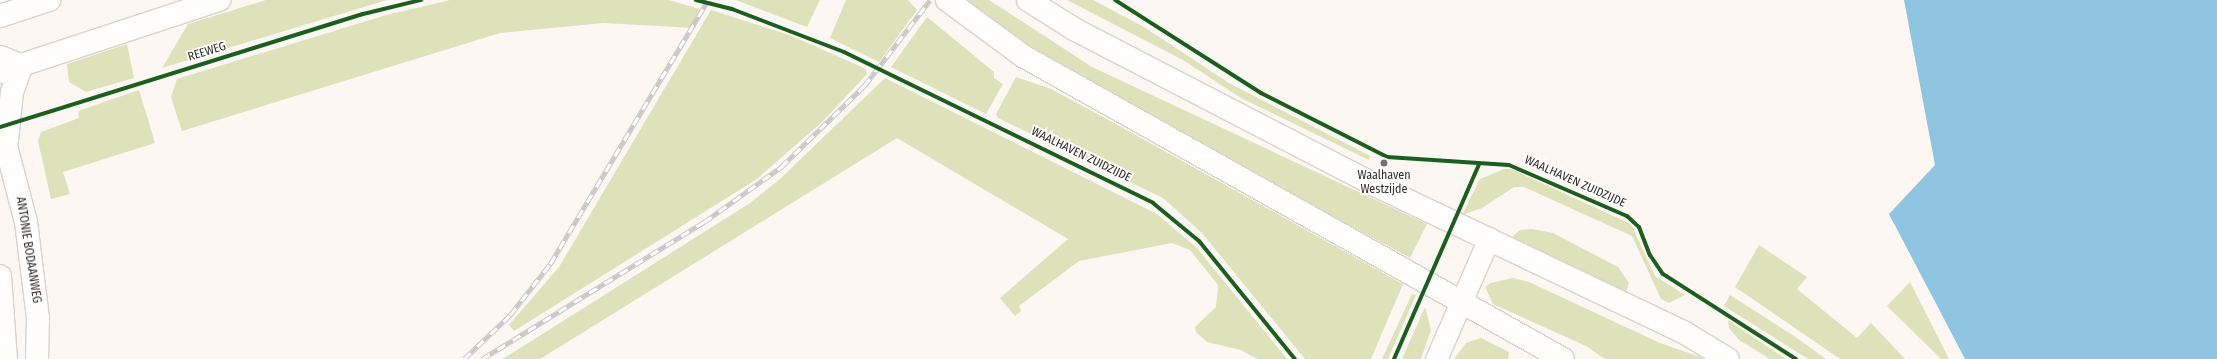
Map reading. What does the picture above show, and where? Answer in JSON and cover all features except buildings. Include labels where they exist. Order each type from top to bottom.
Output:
[{"type":"main road","points":[[0,16],[49,0]]},
{"type":"main road","points":[[0,72],[219,0]]},
{"type":"main road","points":[[947,0],[1023,56],[1562,359]]},
{"type":"main road","points":[[1028,0],[1074,29],[1377,186],[1489,238],[1685,333],[1728,359]]},
{"type":"main road","name":"ANTONIE BODAANWEG","points":[[22,65],[12,92],[3,133],[31,255],[38,318],[37,359]]},
{"type":"main road","points":[[0,276],[6,359]]},
{"type":"street","points":[[0,56],[22,65]]},
{"type":"street","points":[[1436,359],[1489,238]]},
{"type":"green space","points":[[266,0],[387,0],[162,68],[188,24]]},
{"type":"green space","points":[[450,0],[669,0],[703,10],[694,28],[603,23],[500,33],[182,131],[171,97],[177,79],[383,16]]},
{"type":"green space","points":[[736,0],[820,0],[807,27]]},
{"type":"green space","points":[[846,0],[908,0],[917,10],[879,62],[830,38]]},
{"type":"green space","points":[[966,0],[989,0],[1092,67],[1427,224],[1410,258],[1076,76],[1011,35]]},
{"type":"green space","points":[[1067,0],[1093,0],[1144,27],[1229,83],[1370,156],[1369,160],[1241,98],[1183,60]]},
{"type":"green space","points":[[711,10],[792,36],[866,69],[867,74],[822,122],[757,179],[514,331],[509,325],[559,267]]},
{"type":"green space","points":[[927,17],[994,72],[994,78],[1003,84],[986,114],[891,67]]},
{"type":"green space","points":[[127,44],[134,78],[86,92],[69,82],[67,64]]},
{"type":"green space","points":[[1016,77],[1051,89],[1403,284],[1371,359],[1305,359],[1202,233],[1163,198],[998,118],[996,114]]},
{"type":"green space","points":[[885,78],[1157,214],[1197,248],[1287,359],[1257,359],[1241,350],[1207,342],[1196,332],[1195,327],[1216,307],[1218,285],[1190,250],[1172,243],[1079,261],[1019,306],[1021,311],[1015,316],[1000,298],[1068,239],[897,138],[540,359],[503,359],[750,203],[780,179]]},
{"type":"green space","points":[[139,90],[155,143],[63,172],[70,194],[51,199],[38,141],[41,132],[79,118],[78,111]]},
{"type":"green space","points":[[1504,169],[1511,169],[1631,224],[1655,276],[1685,295],[1669,303],[1661,299],[1632,236],[1524,187],[1514,187],[1482,208],[1462,215],[1480,179]]},
{"type":"green space","points":[[1532,229],[1553,233],[1618,267],[1629,283],[1626,293],[1512,237],[1520,230]]},
{"type":"green space","points":[[1759,245],[1807,277],[1797,289],[1857,338],[1871,323],[1905,359],[1840,359],[1735,287]]},
{"type":"green space","points":[[1513,278],[1529,282],[1660,343],[1706,359],[1605,359],[1586,346],[1493,304],[1485,287],[1490,283]]},
{"type":"green space","points":[[1910,282],[1949,359],[1941,359],[1887,306]]},
{"type":"green space","points":[[1412,294],[1416,295],[1388,359],[1382,359]]},
{"type":"green space","points":[[1730,295],[1797,338],[1826,359],[1808,359],[1724,306]]},
{"type":"green space","points":[[1425,307],[1431,330],[1421,359],[1402,359]]},
{"type":"green space","points":[[1728,320],[1786,359],[1770,359],[1739,340],[1729,328]]},
{"type":"green space","points":[[1481,338],[1509,352],[1508,359],[1454,359],[1466,343]]},
{"type":"water","points":[[1904,0],[2217,0],[2217,359],[1965,359],[1889,214],[1935,165]]},
{"type":"railway","points":[[464,359],[510,315],[550,264],[708,0]]},
{"type":"railway","points":[[482,359],[704,222],[781,167],[864,86],[930,0]]},
{"type":"cycle path","name":"REEWEG","points":[[0,127],[363,14],[421,0]]},
{"type":"cycle path","name":"WAALHAVEN ZUIDZIJDE","points":[[696,0],[732,9],[844,52],[1153,203],[1199,241],[1295,359]]},
{"type":"cycle path","name":"WAALHAVEN ZUIDZIJDE","points":[[1115,0],[1261,93],[1387,157],[1509,165],[1627,216],[1639,227],[1650,255],[1663,274],[1796,359]]},
{"type":"cycle path","points":[[1394,359],[1479,164]]},
{"type":"place","name":"Waalhaven Westzijde","points":[[1384,163]]}]
